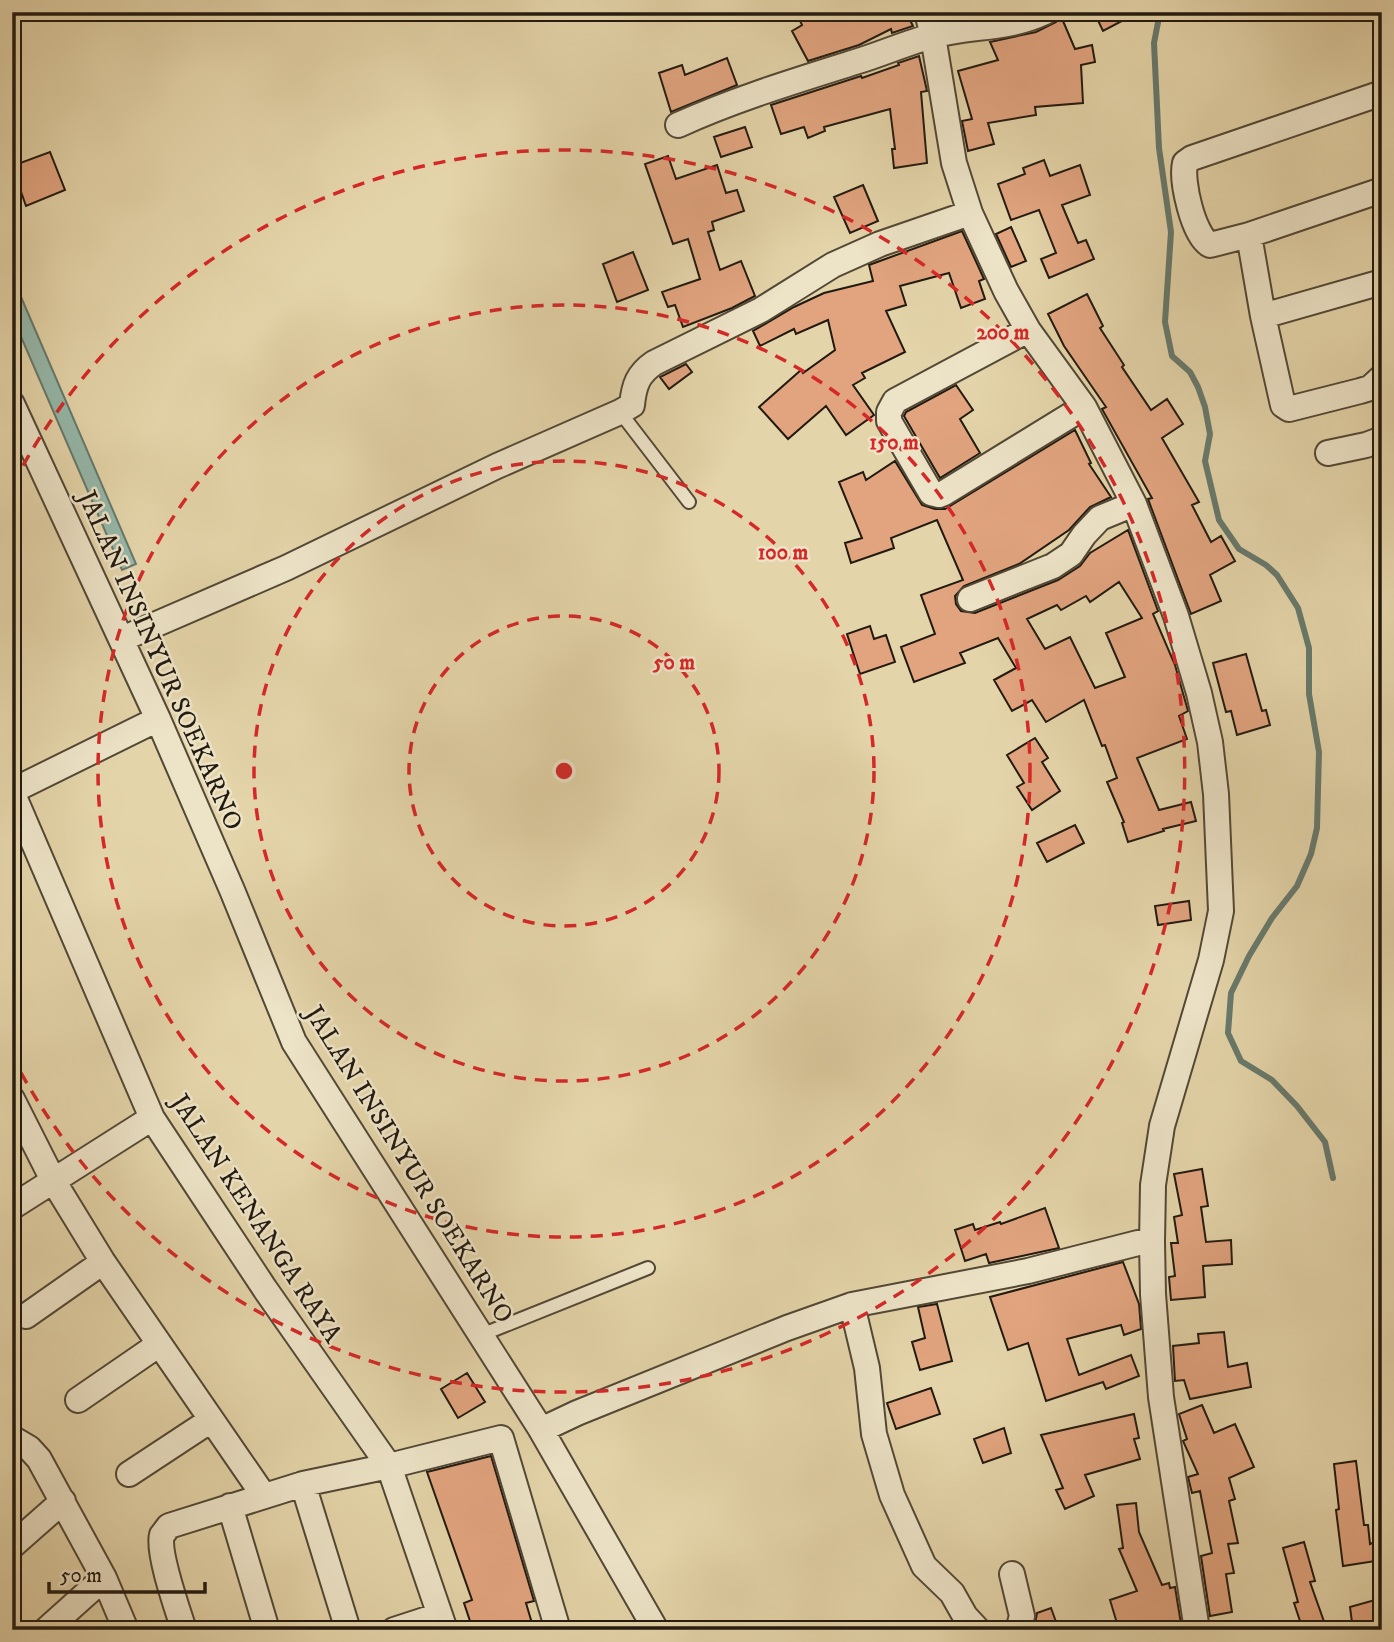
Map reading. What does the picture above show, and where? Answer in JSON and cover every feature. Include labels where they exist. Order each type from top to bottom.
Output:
[{"type":"street","points":[[678,125],[930,24],[990,28],[1013,25],[1045,12]]},
{"type":"street","points":[[930,24],[954,163],[970,213],[1028,330],[1084,407],[1134,504],[1176,617],[1204,718],[1216,794],[1221,911],[1211,960],[1162,1126],[1153,1185],[1152,1242],[1161,1397],[1197,1630]]},
{"type":"street","points":[[1382,93],[1192,158],[1185,163],[1183,173],[1196,229],[1202,240],[1210,245],[1250,235],[1382,190]]},
{"type":"street","points":[[122,639],[286,568],[497,466],[620,412],[632,405],[634,384],[654,363],[761,310],[833,265],[880,244],[970,213]]},
{"type":"street","points":[[1250,235],[1263,316],[1283,405],[1289,409],[1381,383]]},
{"type":"street","points":[[1263,316],[1382,282]]},
{"type":"street","points":[[1028,330],[895,401],[889,412],[889,421],[931,493],[944,493],[1084,407]]},
{"type":"street","name":"JALAN INSINYUR SOEKARNO","points":[[12,404],[158,719],[232,890],[293,1042],[481,1335],[559,1422],[656,1630]]},
{"type":"street","points":[[1328,453],[1366,446],[1382,439]]},
{"type":"street","points":[[970,599],[1053,566],[1071,554],[1084,535],[1100,519],[1134,504]]},
{"type":"street","points":[[12,791],[158,719]]},
{"type":"street","name":"JALAN KENANGA RAYA","points":[[12,791],[152,1118],[265,1289],[389,1466],[442,1623]]},
{"type":"street","points":[[12,1099],[54,1182],[103,1262],[264,1496]]},
{"type":"street","points":[[12,1207],[152,1118]]},
{"type":"street","points":[[559,1422],[787,1328],[852,1305],[1028,1271],[1138,1243],[1152,1242]]},
{"type":"street","points":[[26,1316],[103,1262]]},
{"type":"street","points":[[852,1305],[867,1368],[874,1434],[892,1495],[924,1566],[952,1593],[965,1616],[978,1630]]},
{"type":"street","points":[[78,1400],[158,1345]]},
{"type":"street","points":[[129,1474],[211,1420]]},
{"type":"street","points":[[184,1630],[169,1582],[162,1545],[162,1534],[169,1526],[303,1484],[389,1466],[501,1437],[558,1630]]},
{"type":"street","points":[[12,1438],[29,1448],[39,1459],[104,1578],[126,1630]]},
{"type":"street","points":[[303,1484],[348,1630]]},
{"type":"street","points":[[12,1546],[62,1501]]},
{"type":"street","points":[[230,1506],[267,1630]]},
{"type":"street","points":[[1012,1574],[1022,1616],[1018,1630]]},
{"type":"street","points":[[46,1630],[104,1578]]},
{"type":"street","points":[[394,1630],[442,1623]]},
{"type":"lane","points":[[620,412],[689,502]]},
{"type":"lane","points":[[481,1335],[648,1268]]},
{"type":"shaded area","points":[[12,276],[136,564],[122,570],[12,316]]},
{"type":"building","points":[[796,12],[913,12],[913,18],[910,20],[913,26],[892,33],[891,29],[859,45],[808,61],[792,31],[802,25]]},
{"type":"building","points":[[1094,12],[1139,12],[1103,31]]},
{"type":"building","points":[[1060,14],[1075,49],[1092,45],[1095,62],[1081,65],[1083,103],[1035,107],[1036,115],[988,123],[994,144],[968,151],[962,121],[972,119],[958,71],[998,60],[990,42],[1036,32],[1056,22]]},
{"type":"building","points":[[919,56],[927,91],[921,92],[927,163],[894,168],[892,149],[895,149],[890,109],[824,127],[825,131],[808,138],[804,127],[781,134],[771,105],[861,76],[862,78]]},
{"type":"building","points":[[727,58],[737,85],[671,112],[659,73],[682,65],[685,75]]},
{"type":"building","points":[[745,127],[752,147],[721,157],[714,137]]},
{"type":"building","points":[[50,152],[65,190],[26,206],[12,166]]},
{"type":"building","points":[[668,156],[676,179],[717,165],[726,193],[737,190],[744,211],[712,222],[714,230],[708,232],[720,270],[741,261],[755,296],[683,327],[675,305],[668,307],[662,292],[700,279],[688,239],[673,244],[645,164]]},
{"type":"building","points":[[1044,160],[1050,176],[1080,165],[1090,195],[1062,205],[1078,243],[1086,240],[1094,259],[1049,278],[1041,259],[1056,253],[1039,210],[1011,220],[998,184],[1025,174],[1023,168]]},
{"type":"building","points":[[863,185],[878,221],[850,233],[834,197]]},
{"type":"building","points":[[1011,227],[1026,261],[1011,267],[996,234]]},
{"type":"building","points":[[962,231],[984,279],[979,281],[985,299],[961,308],[949,273],[900,286],[906,305],[886,311],[905,352],[862,373],[865,378],[853,385],[874,415],[846,435],[826,406],[788,439],[759,407],[801,370],[803,373],[835,350],[828,320],[796,334],[794,329],[760,346],[753,331],[824,293],[873,281],[869,265]]},
{"type":"building","points":[[633,252],[648,290],[617,302],[603,264]]},
{"type":"building","points":[[1087,294],[1103,326],[1100,328],[1151,410],[1167,399],[1183,424],[1162,438],[1199,502],[1192,505],[1211,542],[1221,536],[1235,561],[1210,575],[1221,601],[1191,614],[1148,499],[1152,498],[1102,409],[1106,407],[1064,346],[1048,314]]},
{"type":"building","points":[[686,364],[692,372],[669,389],[660,377]]},
{"type":"building","points":[[956,385],[973,410],[960,419],[980,453],[940,478],[904,416],[906,412]]},
{"type":"building","points":[[1075,430],[1091,463],[1089,464],[1111,497],[1090,507],[1069,530],[1019,564],[964,586],[955,596],[956,604],[961,611],[975,613],[1058,580],[1080,566],[1090,553],[1128,530],[1158,611],[1153,614],[1175,665],[1188,711],[1179,716],[1187,739],[1137,758],[1159,810],[1191,802],[1196,821],[1128,842],[1122,823],[1124,822],[1107,782],[1117,778],[1084,700],[1046,722],[1032,700],[1012,711],[994,680],[1016,668],[998,638],[960,653],[965,663],[914,682],[901,647],[935,634],[921,595],[963,580],[937,520],[891,538],[894,548],[851,563],[845,543],[862,538],[839,482],[863,472],[866,480],[895,461],[922,505],[945,509]],"holes":[[[1119,582],[1142,618],[1106,633],[1125,677],[1095,688],[1070,637],[1045,649],[1027,619],[1057,605],[1061,610],[1086,596],[1090,602]]]},
{"type":"building","points":[[870,626],[874,639],[886,635],[895,662],[860,674],[847,634]]},
{"type":"building","points":[[1246,654],[1262,711],[1266,710],[1270,725],[1237,735],[1231,711],[1226,712],[1213,663]]},
{"type":"building","points":[[1035,738],[1048,758],[1042,762],[1060,791],[1032,810],[1017,787],[1024,783],[1007,755]]},
{"type":"building","points":[[1075,825],[1084,843],[1047,862],[1037,843]]},
{"type":"building","points":[[1189,901],[1191,920],[1158,925],[1155,906]]},
{"type":"building","points":[[1202,1169],[1208,1206],[1201,1207],[1206,1242],[1231,1240],[1232,1264],[1203,1266],[1205,1297],[1171,1300],[1169,1277],[1175,1276],[1171,1243],[1178,1243],[1174,1217],[1182,1215],[1174,1174]]},
{"type":"building","points":[[1045,1208],[1059,1248],[989,1263],[986,1254],[965,1261],[955,1230],[973,1224],[975,1230],[1000,1222],[1001,1224]]},
{"type":"building","points":[[1123,1262],[1139,1304],[1141,1329],[1124,1335],[1121,1325],[1067,1339],[1079,1375],[1131,1355],[1139,1376],[1106,1389],[1103,1382],[1046,1401],[1028,1343],[1008,1350],[990,1297]]},
{"type":"building","points":[[937,1304],[952,1361],[920,1370],[912,1342],[925,1338],[918,1307]]},
{"type":"building","points":[[1224,1332],[1228,1367],[1247,1363],[1251,1387],[1190,1399],[1184,1380],[1175,1381],[1173,1346],[1199,1343],[1198,1334]]},
{"type":"building","points":[[467,1373],[485,1402],[458,1418],[441,1389]]},
{"type":"building","points":[[931,1388],[940,1414],[896,1429],[887,1403]]},
{"type":"building","points":[[1202,1405],[1214,1433],[1235,1424],[1254,1467],[1229,1478],[1235,1499],[1229,1501],[1238,1543],[1228,1544],[1234,1573],[1226,1574],[1232,1612],[1210,1616],[1201,1556],[1212,1553],[1200,1491],[1192,1493],[1188,1477],[1198,1474],[1183,1441],[1187,1439],[1179,1414]]},
{"type":"building","points":[[1134,1414],[1139,1438],[1134,1439],[1140,1459],[1085,1475],[1094,1496],[1065,1509],[1056,1490],[1063,1488],[1041,1435]]},
{"type":"building","points":[[1004,1428],[1011,1453],[983,1463],[974,1439]]},
{"type":"building","points":[[491,1456],[534,1601],[526,1603],[534,1630],[473,1630],[464,1603],[472,1600],[427,1472]]},
{"type":"building","points":[[1356,1461],[1364,1525],[1368,1525],[1370,1544],[1382,1539],[1382,1560],[1343,1566],[1334,1464]]},
{"type":"building","points":[[1136,1503],[1139,1532],[1162,1585],[1169,1583],[1170,1588],[1175,1587],[1182,1630],[1119,1630],[1110,1600],[1137,1591],[1119,1549],[1123,1548],[1117,1505]]},
{"type":"building","points":[[1304,1542],[1315,1581],[1310,1582],[1327,1630],[1303,1630],[1294,1603],[1298,1602],[1283,1548]]},
{"type":"building","points":[[1382,1598],[1382,1630],[1353,1630],[1350,1607]]},
{"type":"building","points":[[1051,1608],[1059,1630],[1034,1630],[1037,1613]]},
{"type":"waterway","points":[[1160,12],[1154,43],[1159,148],[1171,232],[1165,322],[1172,356],[1190,372],[1205,407],[1210,434],[1205,461],[1219,520],[1239,549],[1277,575],[1298,608],[1309,648],[1309,694],[1319,752],[1317,828],[1311,854],[1297,886],[1272,918],[1231,993],[1228,1033],[1241,1061],[1272,1080],[1297,1106],[1325,1142],[1333,1178]]}]
